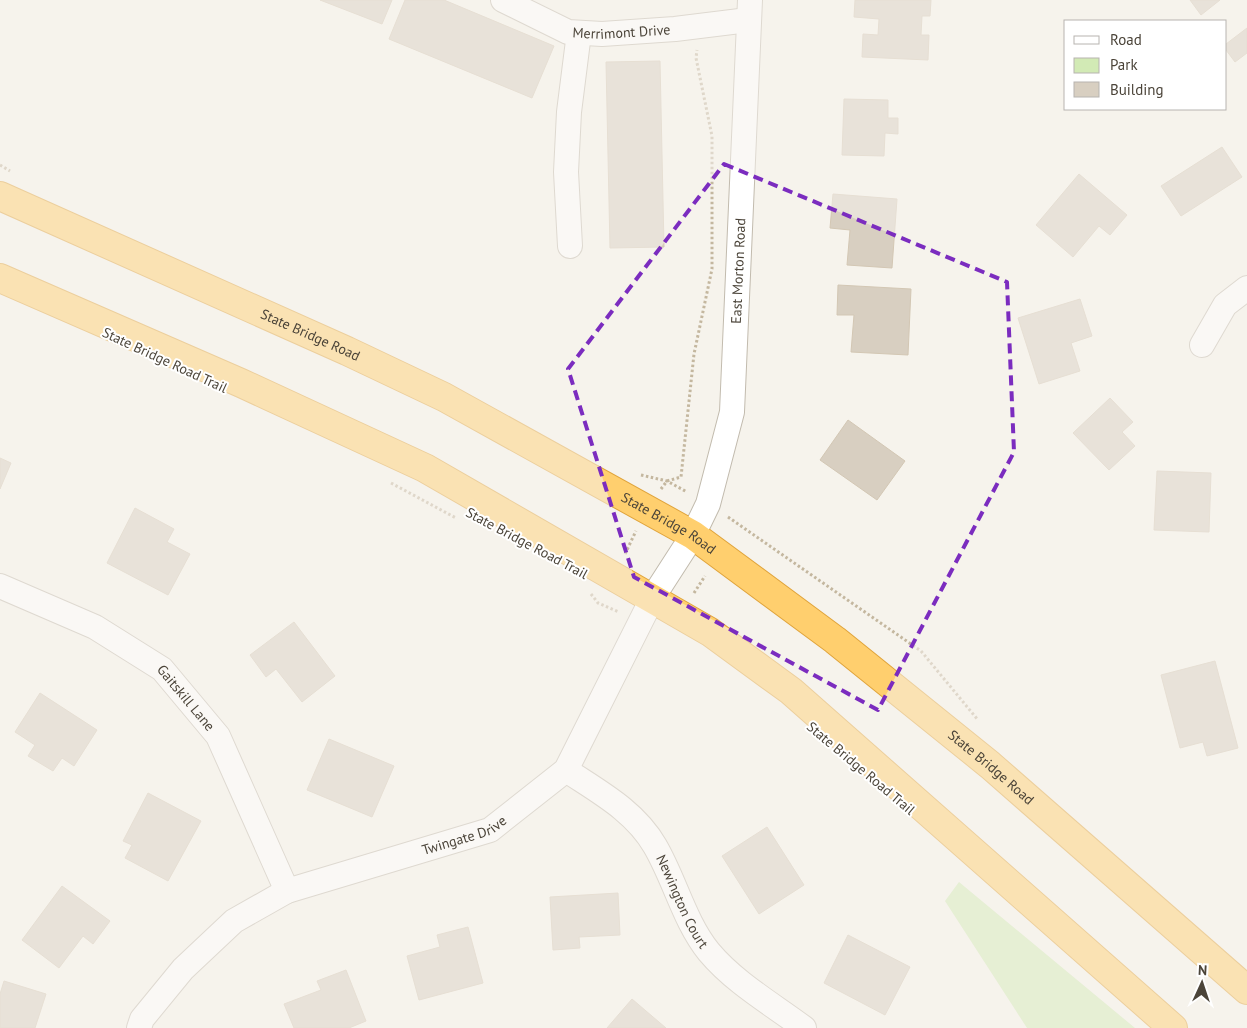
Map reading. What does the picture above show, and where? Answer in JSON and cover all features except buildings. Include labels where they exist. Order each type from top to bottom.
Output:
[{"type":"highway","name":"State Bridge Road","points":[[0,196],[347,351],[444,397],[693,535],[835,640],[990,765],[1247,990]]},
{"type":"highway","points":[[0,278],[242,383],[425,468],[615,576],[648,609],[680,614],[710,632],[791,691],[1174,1028]]},
{"type":"street","name":"Merrimont Drive","points":[[503,0],[568,32],[602,34],[698,27],[749,10]]},
{"type":"street","name":"East Morton Road","points":[[693,535],[708,504],[732,412],[749,10]]},
{"type":"street","points":[[570,246],[566,172],[570,105],[579,33]]},
{"type":"street","points":[[1202,345],[1225,305],[1247,288]]},
{"type":"street","name":"Twingate Drive","points":[[139,1028],[142,1019],[183,970],[234,921],[287,890],[490,830],[566,770],[648,609],[693,535]]},
{"type":"street","name":"Gaitskill Lane","points":[[0,586],[95,627],[162,669],[218,736],[287,890]]},
{"type":"street","name":"Newington Court","points":[[566,770],[618,804],[638,823],[655,846],[694,929],[709,951],[732,975],[804,1028]]},
{"type":"path","points":[[648,609],[598,603],[615,576],[647,508],[667,481],[681,477],[694,354],[712,269],[712,136],[696,58],[698,27]]},
{"type":"path","name":"State Bridge Road Trail","points":[[390,482],[458,519]]},
{"type":"path","points":[[680,614],[738,524]]},
{"type":"path","name":"State Bridge Road Trail","points":[[588,589],[598,603]]},
{"type":"highlighted area","points":[[724,164],[1007,282],[1014,452],[878,710],[634,577],[568,369]]},
{"type":"green space","points":[[959,882],[1135,1028],[1027,1028],[945,901]]}]
